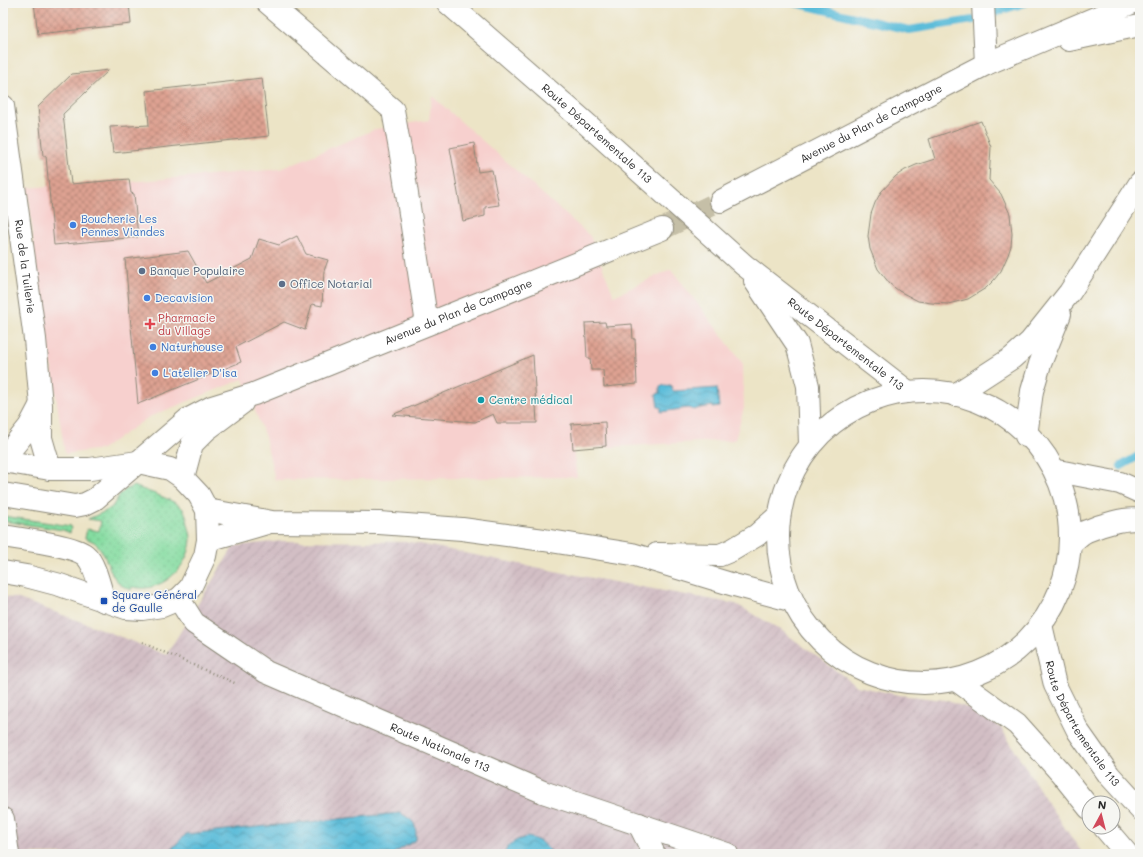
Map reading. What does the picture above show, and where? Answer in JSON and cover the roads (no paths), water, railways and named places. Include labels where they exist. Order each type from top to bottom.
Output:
[{"type":"main road","points":[[268,3],[393,110],[427,324]]},
{"type":"main road","name":"Route Départementale 113","points":[[448,3],[579,117],[744,266],[908,392]]},
{"type":"main road","points":[[984,3],[986,64]]},
{"type":"main road","name":"Avenue du Plan de Campagne","points":[[721,201],[986,64],[1132,3]]},
{"type":"main road","name":"Avenue du Plan de Campagne","points":[[1023,49],[1140,25]]},
{"type":"main road","name":"Rue de la Tuilerie","points":[[3,106],[35,339],[41,438],[50,469]]},
{"type":"main road","points":[[955,395],[1012,358],[1030,342],[1070,292],[1140,183]]},
{"type":"main road","name":"Avenue du Plan de Campagne","points":[[3,494],[75,506],[85,504],[95,499],[187,420],[212,407],[254,394],[662,229]]},
{"type":"main road","name":"Route Départementale 113","points":[[744,266],[797,344],[808,386],[810,444]]},
{"type":"main road","points":[[1026,436],[1032,391],[1040,364],[1070,292]]},
{"type":"main road","name":"Route Départementale 113","points":[[931,390],[955,395],[995,413],[1026,436],[1058,471],[1068,506],[1070,528],[1069,551],[1063,584],[1042,629],[1024,646],[993,669],[958,682],[910,680],[872,671],[841,654],[813,632],[786,599],[776,563],[776,518],[787,486],[798,461],[810,444],[838,418],[872,401],[908,392],[931,390]]},
{"type":"main road","name":"Avenue du Plan de Campagne","points":[[183,478],[192,444],[206,430],[254,394]]},
{"type":"main road","points":[[3,572],[26,576],[60,585],[126,608],[142,609],[162,606],[178,599],[190,588],[205,556],[208,540],[206,510],[199,495],[183,478],[170,468],[138,462],[90,469],[50,469],[3,460],[29,427],[40,405]]},
{"type":"main road","points":[[1058,471],[1120,483],[1140,492]]},
{"type":"main road","points":[[206,510],[272,522],[379,523],[462,529],[544,540],[632,554],[786,599]]},
{"type":"main road","points":[[632,554],[720,555],[732,550],[757,535],[776,518]]},
{"type":"main road","points":[[1070,544],[1086,531],[1104,525],[1132,519],[1140,520]]},
{"type":"main road","points":[[208,540],[272,522]]},
{"type":"main road","points":[[3,536],[73,549],[85,554],[90,561],[104,601]]},
{"type":"main road","name":"Route Nationale 113","points":[[178,599],[194,623],[266,672],[543,792],[727,854]]},
{"type":"main road","name":"Route Départementale 113","points":[[1042,629],[1056,685],[1078,731],[1109,775],[1140,809]]},
{"type":"main road","points":[[958,682],[1017,724],[1061,773],[1081,798]]},
{"type":"main road","points":[[3,819],[8,854]]},
{"type":"main road","points":[[639,824],[654,854]]},
{"type":"main road","points":[[1111,835],[1128,854]]},
{"type":"water","points":[[671,385],[673,391],[717,388],[719,407],[713,408],[713,406],[694,410],[688,408],[661,412],[661,407],[658,407],[656,394],[660,393],[660,386]]},
{"type":"water","points":[[400,813],[414,823],[416,840],[392,854],[172,854],[173,847],[186,834]]},
{"type":"water","points":[[528,837],[541,842],[547,847],[551,854],[504,854],[510,844]]},
{"type":"waterway","points":[[795,3],[909,30],[973,20]]},
{"type":"waterway","points":[[996,12],[1025,3]]},
{"type":"waterway","points":[[1121,466],[1140,455]]},
{"type":"tunnel","points":[[662,229],[721,201]]},
{"type":"place","name":"Boucherie Les Pennes Viandes","points":[[73,225]]},
{"type":"place","name":"Banque Populaire","points":[[142,271]]},
{"type":"place","name":"Office Notarial","points":[[282,284]]},
{"type":"place","name":"Decavision","points":[[147,298]]},
{"type":"place","name":"Pharmacie du Village","points":[[150,324]]},
{"type":"place","name":"Naturhouse","points":[[153,347]]},
{"type":"place","name":"L'atelier D'isa","points":[[155,373]]},
{"type":"place","name":"Centre médical","points":[[481,400]]},
{"type":"place","name":"Square Général de Gaulle","points":[[104,601]]}]
